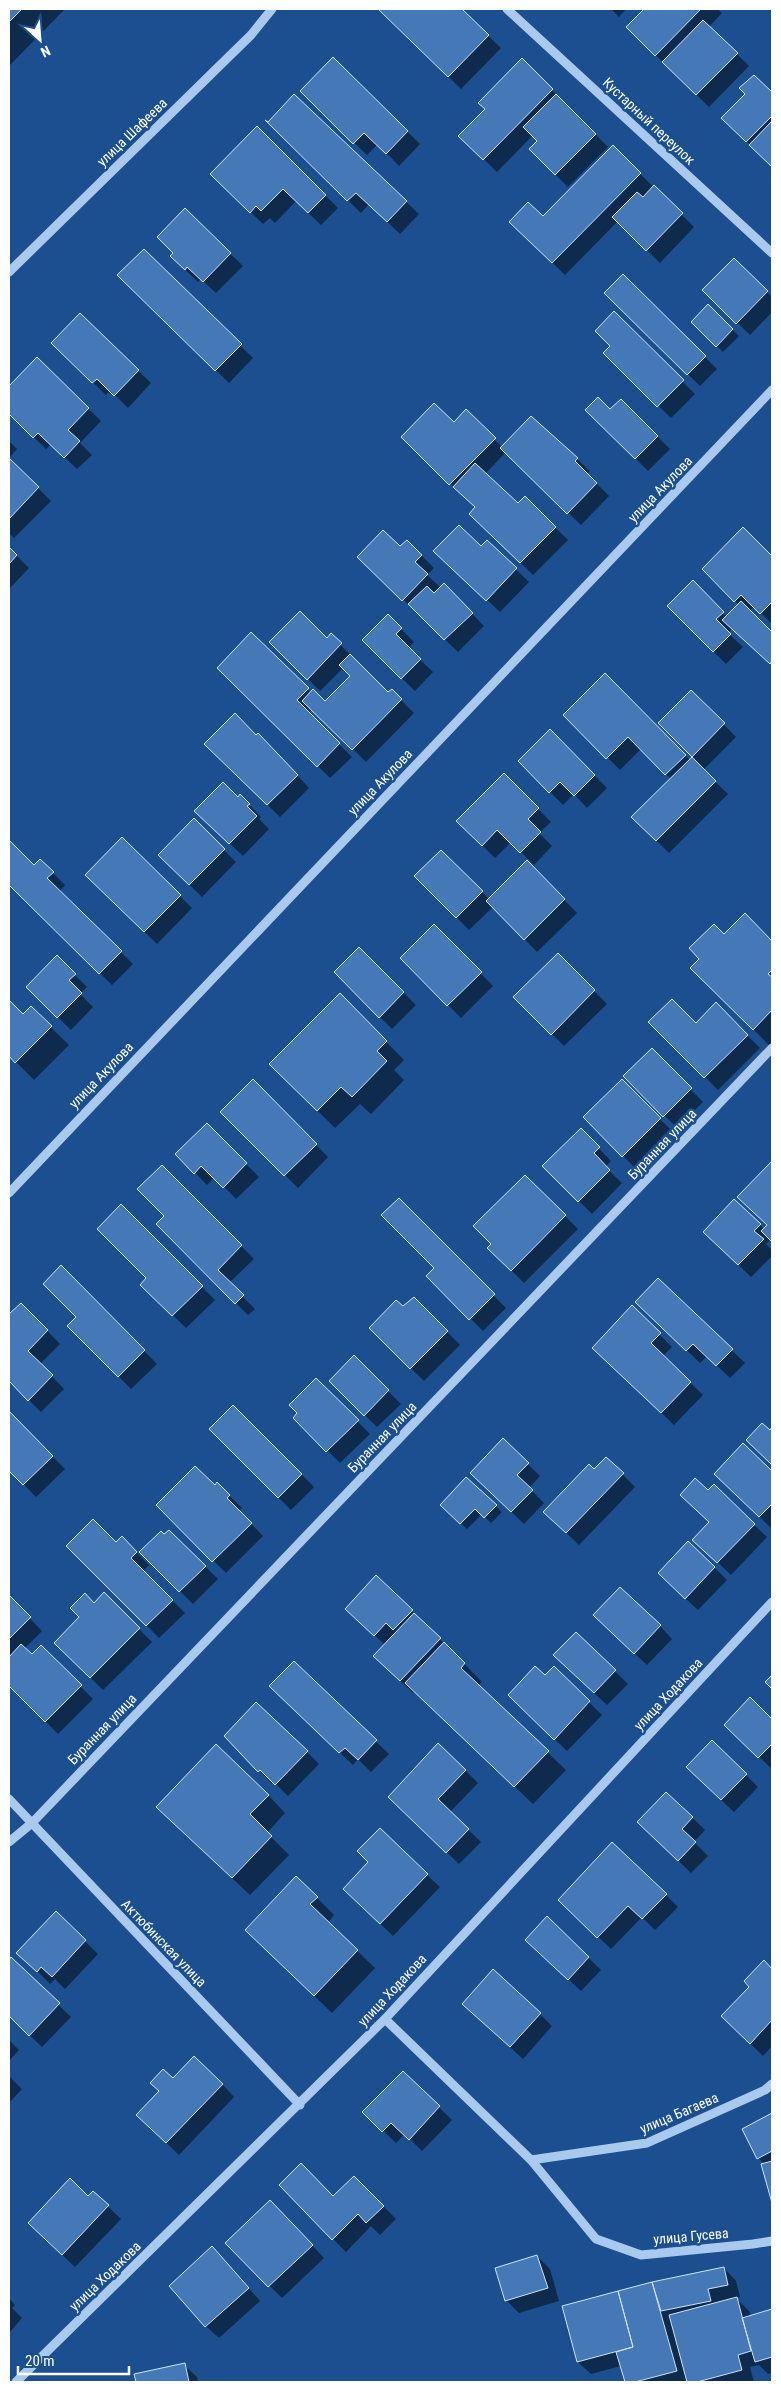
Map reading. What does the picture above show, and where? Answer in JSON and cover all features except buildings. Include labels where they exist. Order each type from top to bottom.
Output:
[{"type":"street","name":"улица Шафеева","points":[[9,272],[251,35],[272,9]]},
{"type":"street","name":"Кустарный переулок","points":[[507,9],[772,253]]},
{"type":"street","name":"улица Акулова","points":[[9,1193],[772,390]]},
{"type":"street","name":"Буранная улица","points":[[9,1842],[32,1823],[772,1048]]},
{"type":"street","name":"улица Ходакова","points":[[16,2382],[300,2105],[385,2019],[772,1602]]},
{"type":"street","name":"Актюбинская улица","points":[[9,1799],[300,2105]]},
{"type":"street","points":[[385,2019],[531,2160]]},
{"type":"street","name":"улица Багаева","points":[[531,2160],[647,2143],[765,2090],[772,2084]]},
{"type":"street","name":"улица Гусева","points":[[531,2160],[596,2239],[642,2255],[772,2240]]}]
